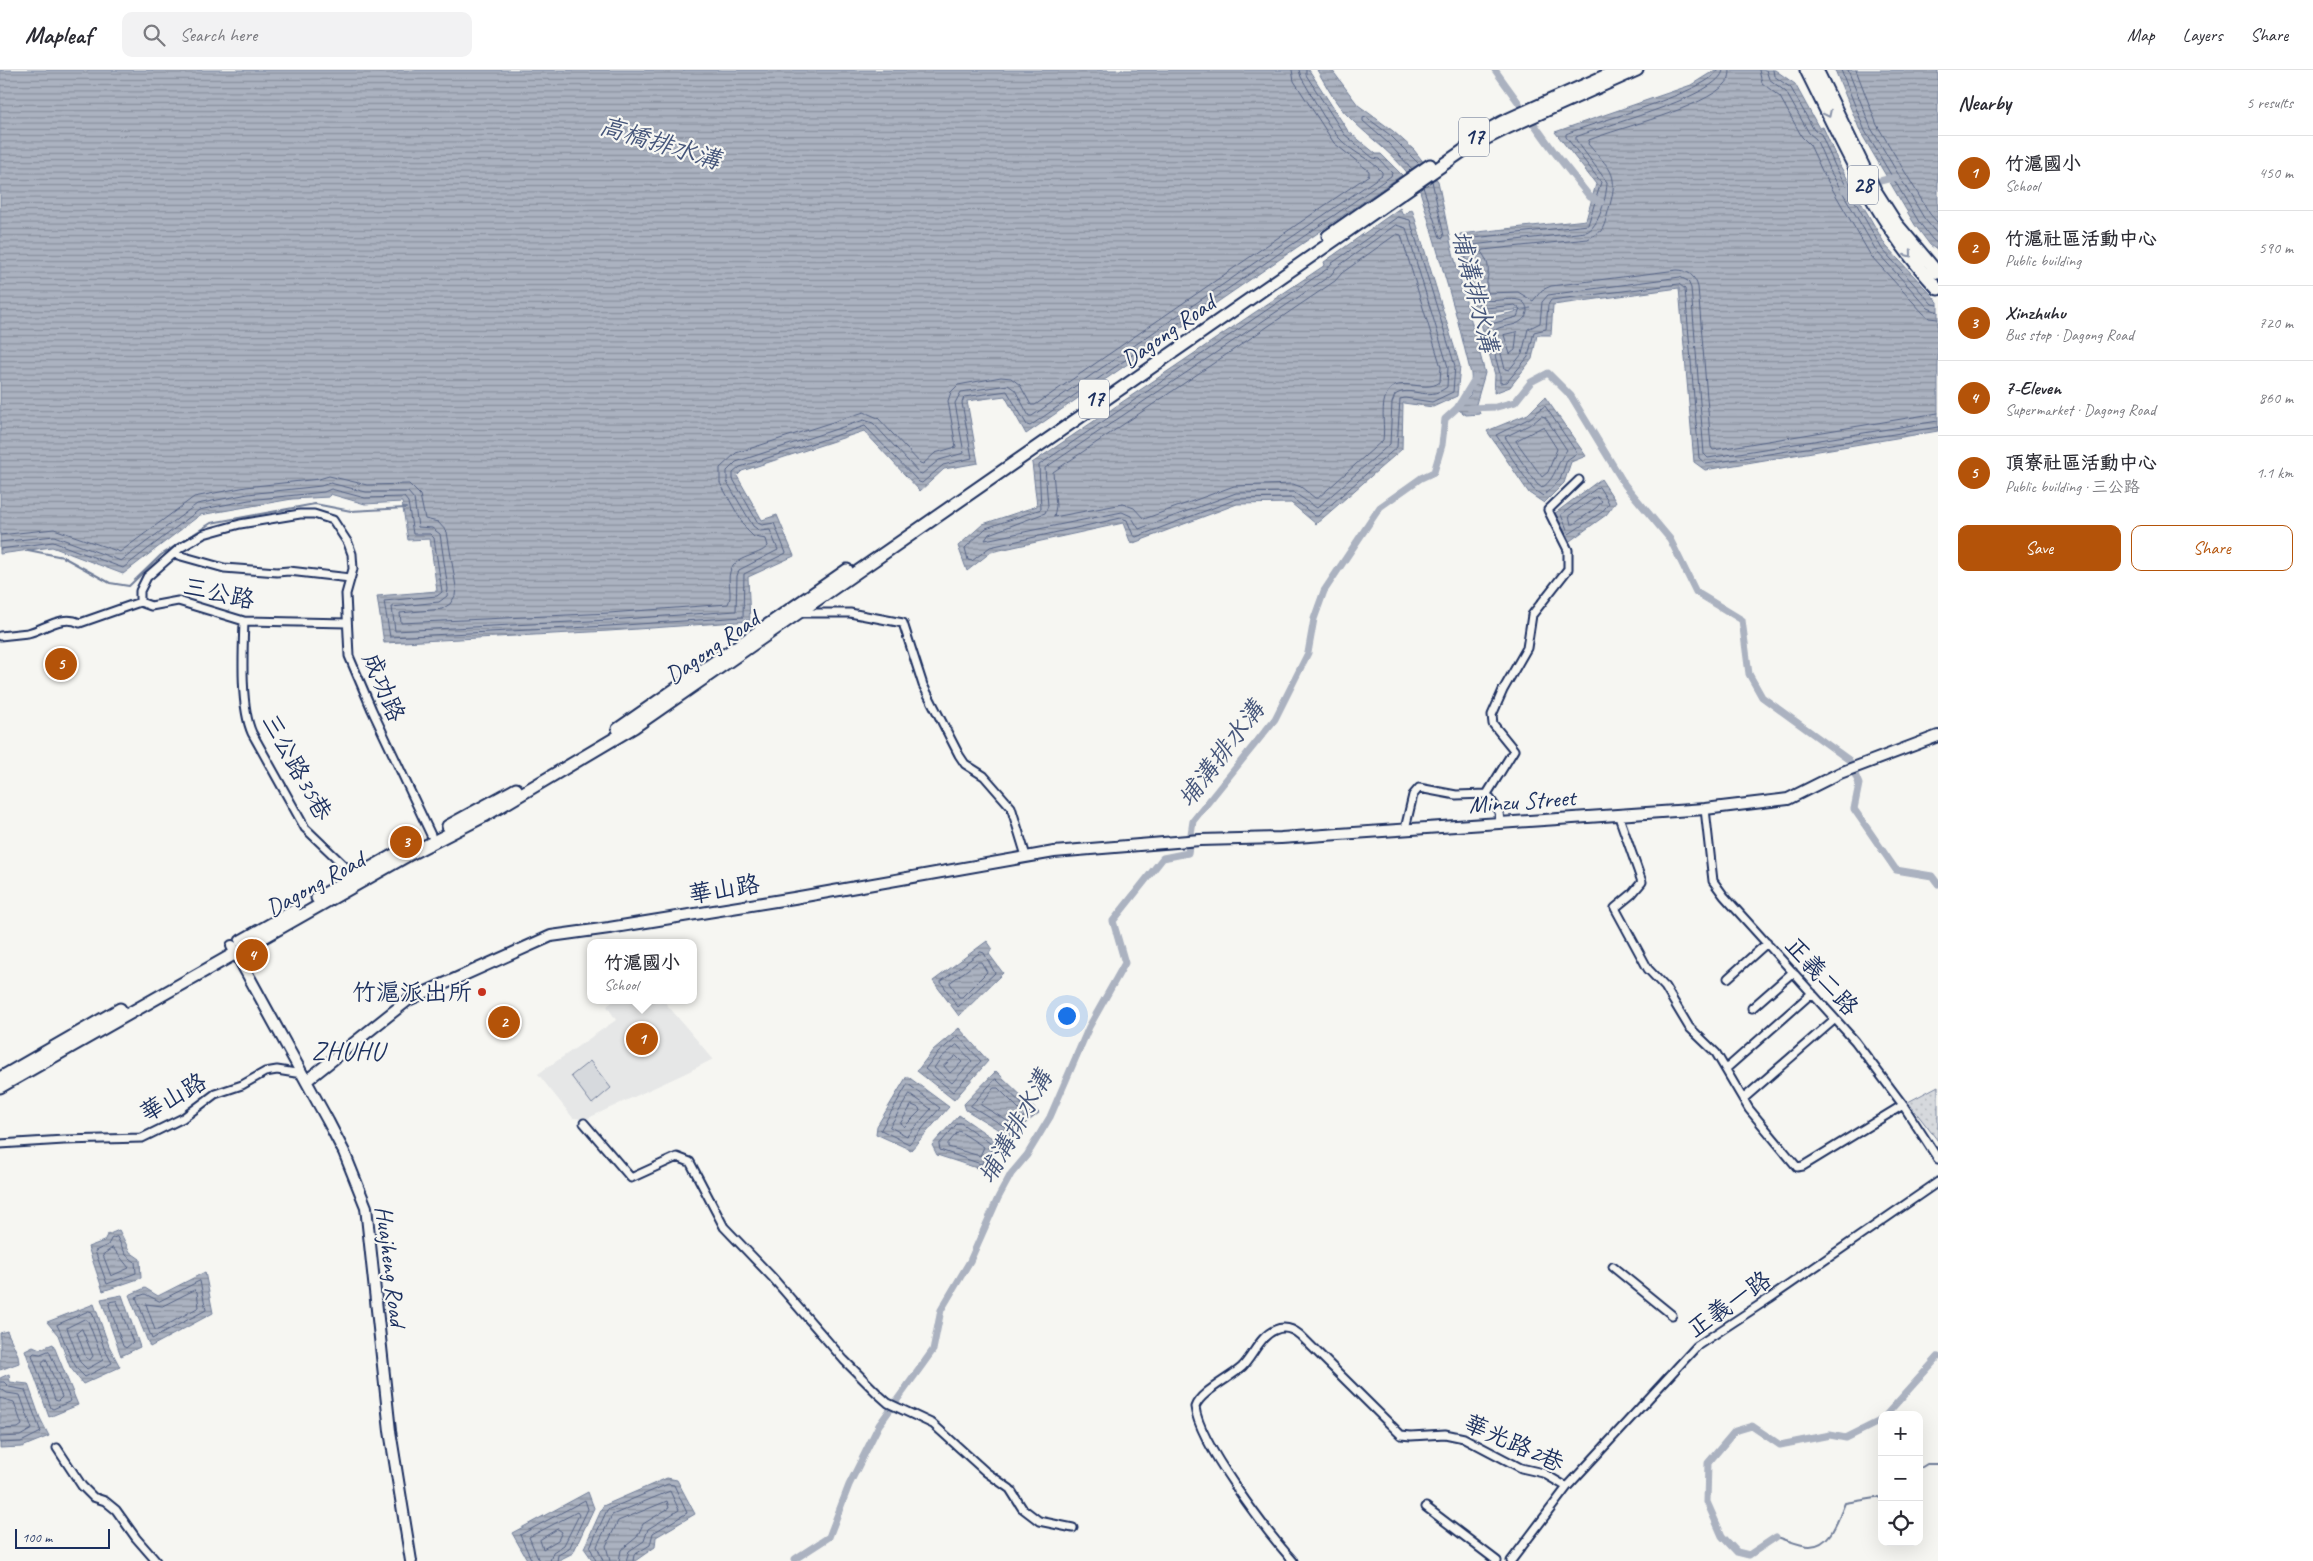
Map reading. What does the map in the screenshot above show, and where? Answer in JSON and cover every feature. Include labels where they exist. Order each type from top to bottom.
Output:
[{"type":"main road","name":"17","points":[[1529,114],[1618,70]]},
{"type":"main road","name":"17","points":[[1529,114],[1637,70]]},
{"type":"main road","points":[[1797,70],[1820,88],[1824,70]]},
{"type":"main road","name":"28","points":[[1806,70],[1820,88],[1874,190],[1896,223],[1938,272]]},
{"type":"main road","name":"28","points":[[1817,70],[1820,88],[1874,206],[1908,254],[1938,289]]},
{"type":"main road","name":"Dagong Road","points":[[0,1078],[358,880],[580,761],[634,727],[778,623],[1432,168],[1529,114]]},
{"type":"main road","name":"Dagong Road","points":[[358,880],[431,835],[541,776],[616,731],[778,623],[799,613],[1018,456]]},
{"type":"main road","name":"Dagong Road","points":[[0,1087],[234,949]]},
{"type":"street","points":[[1488,794],[1514,750],[1494,724],[1492,715],[1503,690],[1527,648],[1532,615],[1568,569],[1568,550],[1548,510],[1579,480]]},
{"type":"street","name":"成功路","points":[[174,554],[192,539],[240,524],[307,513],[333,520],[350,548],[353,569],[346,594],[349,656],[372,710],[431,835]]},
{"type":"street","points":[[140,602],[140,591],[147,577],[174,554],[224,568],[277,572],[289,571],[350,578]]},
{"type":"street","name":"三公路","points":[[0,636],[28,632],[66,619],[73,619],[80,623],[140,602],[151,606],[178,600],[244,620],[347,623]]},
{"type":"street","points":[[799,613],[850,613],[903,623],[923,685],[959,755],[965,764],[984,776],[1011,807],[1026,856]]},
{"type":"street","name":"三公路35巷","points":[[244,620],[244,679],[248,723],[252,733],[305,828],[358,880]]},
{"type":"street","name":"Minzu Street","points":[[1187,841],[1272,838],[1705,809],[1788,799],[1840,773],[1938,736]]},
{"type":"street","points":[[1405,828],[1413,795],[1419,788],[1456,795],[1488,794]]},
{"type":"street","points":[[1488,794],[1499,812],[1500,822]]},
{"type":"street","name":"正義二路","points":[[1705,809],[1714,881],[1724,896],[1855,1041],[1938,1159]]},
{"type":"street","points":[[1618,814],[1642,882],[1632,894],[1615,908],[1617,913],[1648,969],[1665,987],[1689,1027],[1716,1053],[1765,1129],[1797,1167],[1803,1166],[1902,1106]]},
{"type":"street","name":"華山路","points":[[0,1144],[142,1138],[182,1118],[215,1094],[242,1086],[265,1072],[277,1070],[304,1077],[408,1000],[551,936],[794,898],[1026,856],[1187,841]]},
{"type":"street","points":[[1728,978],[1767,943]]},
{"type":"street","name":"Huajheng Road","points":[[234,949],[344,1152],[366,1207],[390,1430],[411,1561]]},
{"type":"street","points":[[1752,1008],[1793,972]]},
{"type":"street","points":[[1727,1068],[1812,993]]},
{"type":"street","points":[[1744,1099],[1835,1019]]},
{"type":"street","points":[[584,1123],[631,1178],[678,1158],[690,1162],[724,1227],[772,1277],[844,1360],[878,1394],[888,1403],[933,1424],[986,1472],[1010,1489],[1022,1508],[1029,1514],[1047,1524],[1073,1528]]},
{"type":"street","name":"正義一路","points":[[1511,1561],[1567,1488],[1697,1346],[1938,1182]]},
{"type":"street","points":[[1613,1267],[1672,1315]]},
{"type":"street","name":"華光路2巷","points":[[1293,1561],[1271,1536],[1222,1464],[1201,1426],[1195,1407],[1200,1398],[1242,1366],[1270,1332],[1281,1328],[1295,1331],[1401,1434],[1411,1436],[1445,1434],[1464,1438],[1521,1468],[1543,1473],[1567,1488]]},
{"type":"street","points":[[57,1448],[82,1486],[93,1497],[105,1501],[116,1510],[136,1538],[156,1561]]},
{"type":"street","points":[[1426,1507],[1497,1561]]},
{"type":"shaded area","points":[[610,1004],[666,1004],[713,1059],[586,1119],[573,1118],[538,1074],[616,1020],[607,1006]]},
{"type":"shaded area","points":[[590,1061],[611,1088],[592,1104],[571,1076]]},
{"type":"shaded area","points":[[1938,1086],[1938,1141],[1908,1102]]},
{"type":"water","name":"高橋排水溝","points":[[0,70],[1309,70],[1348,131],[1376,154],[1381,154],[1402,175],[1026,434],[1005,396],[967,401],[978,463],[944,469],[920,491],[864,431],[742,471],[737,476],[762,520],[777,515],[794,556],[748,577],[750,621],[609,631],[384,643],[377,596],[437,591],[430,539],[408,540],[402,502],[365,504],[330,494],[329,497],[292,499],[200,515],[123,574],[52,547],[0,554]]},
{"type":"water","points":[[1317,70],[1332,70],[1358,105],[1393,131],[1414,150],[1438,181],[1451,245],[1485,373],[1476,404],[1480,414],[1466,415],[1456,408],[1470,395],[1472,388],[1471,374],[1457,318],[1420,191],[1395,159],[1343,110]]},
{"type":"water","points":[[1715,70],[1775,70],[1795,84],[1819,128],[1823,127],[1839,164],[1886,246],[1938,302],[1938,431],[1705,470],[1694,462],[1679,288],[1553,305],[1551,335],[1537,335],[1532,359],[1510,387],[1494,393],[1495,375],[1480,320],[1531,308],[1481,314],[1480,310],[1475,311],[1462,276],[1471,274],[1469,267],[1462,267],[1460,234],[1586,220],[1596,184],[1555,132],[1691,85]]},
{"type":"water","points":[[1835,70],[1938,70],[1938,251],[1930,245],[1915,225],[1861,133]]},
{"type":"water","points":[[1400,208],[1403,215],[1412,209],[1460,366],[1457,396],[1433,407],[1403,403],[1402,449],[1316,524],[1291,503],[1237,504],[1131,544],[1123,523],[991,552],[967,571],[958,546],[983,524],[1037,506],[1032,463],[1325,265],[1324,262]]},
{"type":"water","points":[[1545,397],[1586,456],[1571,462],[1564,483],[1544,503],[1529,493],[1487,431],[1528,414]]},
{"type":"water","points":[[1601,479],[1616,502],[1606,515],[1567,543],[1554,514]]},
{"type":"water","points":[[987,941],[992,948],[989,954],[1003,973],[959,1016],[933,981]]},
{"type":"water","points":[[959,1028],[988,1061],[954,1100],[917,1071],[933,1050]]},
{"type":"water","points":[[996,1071],[1039,1113],[1009,1136],[966,1110],[964,1104]]},
{"type":"water","points":[[907,1076],[949,1107],[911,1150],[876,1134],[877,1126]]},
{"type":"water","points":[[959,1115],[1002,1145],[983,1170],[937,1155],[932,1145]]},
{"type":"water","points":[[119,1230],[130,1252],[140,1259],[141,1278],[103,1291],[88,1247],[104,1241],[107,1235]]},
{"type":"water","points":[[205,1272],[213,1313],[150,1347],[129,1295],[145,1288],[158,1296]]},
{"type":"water","points":[[122,1295],[140,1347],[121,1356],[101,1299]]},
{"type":"water","points":[[94,1304],[109,1346],[120,1367],[83,1384],[70,1367],[58,1335],[47,1322]]},
{"type":"water","points":[[7,1331],[18,1355],[19,1363],[0,1370],[0,1333]]},
{"type":"water","points":[[53,1344],[78,1405],[49,1417],[25,1350],[33,1346],[40,1349]]},
{"type":"water","points":[[9,1374],[10,1382],[28,1384],[40,1418],[49,1436],[22,1447],[0,1448],[0,1378]]},
{"type":"water","points":[[667,1478],[677,1480],[695,1514],[656,1537],[655,1547],[635,1561],[593,1561],[584,1548],[603,1506]]},
{"type":"water","points":[[588,1492],[594,1508],[573,1553],[557,1561],[528,1561],[512,1533]]},
{"type":"waterway","points":[[1495,70],[1555,153],[1590,197],[1601,202]]},
{"type":"waterway","points":[[1844,190],[1896,177]]},
{"type":"waterway","points":[[1470,408],[1496,407],[1515,402],[1531,382],[1548,373],[1571,396],[1625,485],[1670,539],[1696,592],[1742,620],[1749,674],[1762,697],[1849,760],[1859,784],[1854,809],[1896,870],[1932,876],[1938,884]]},
{"type":"waterway","name":"埔溝排水溝","points":[[795,1561],[795,1559],[829,1537],[849,1485],[879,1425],[933,1350],[941,1310],[970,1261],[998,1198],[1011,1174],[1027,1155],[1050,1117],[1089,1027],[1125,963],[1113,921],[1163,858],[1188,853],[1193,821],[1275,719],[1308,653],[1314,619],[1324,591],[1380,507],[1421,478],[1434,472],[1442,445],[1445,419],[1457,408],[1476,377]]},
{"type":"waterway","points":[[28,550],[63,557],[110,583],[129,586],[161,555],[211,523],[315,504],[351,511],[406,508]]},
{"type":"waterway","points":[[1890,1411],[1938,1357]]},
{"type":"waterway","points":[[1776,1537],[1749,1555],[1737,1552],[1722,1536],[1707,1502],[1708,1463],[1735,1431],[1752,1426],[1780,1445],[1830,1435],[1846,1438],[1878,1422]]},
{"type":"waterway","points":[[1923,1466],[1927,1464],[1938,1464]]},
{"type":"waterway","points":[[1776,1537],[1801,1545],[1817,1545],[1823,1542],[1833,1530],[1845,1503],[1878,1498]]},
{"type":"place","name":"頂寮社區活動中心","points":[[61,664]]},
{"type":"place","name":"Xinzhuhu","points":[[406,842]]},
{"type":"place","name":"7-Eleven","points":[[252,955]]},
{"type":"place","name":"竹滬派出所","points":[[482,992]]},
{"type":"place","name":"竹滬社區活動中心","points":[[504,1022]]},
{"type":"place","name":"竹滬國小","points":[[642,1039]]},
{"type":"district","name":"ZHUHU","points":[[348,1051]]}]
